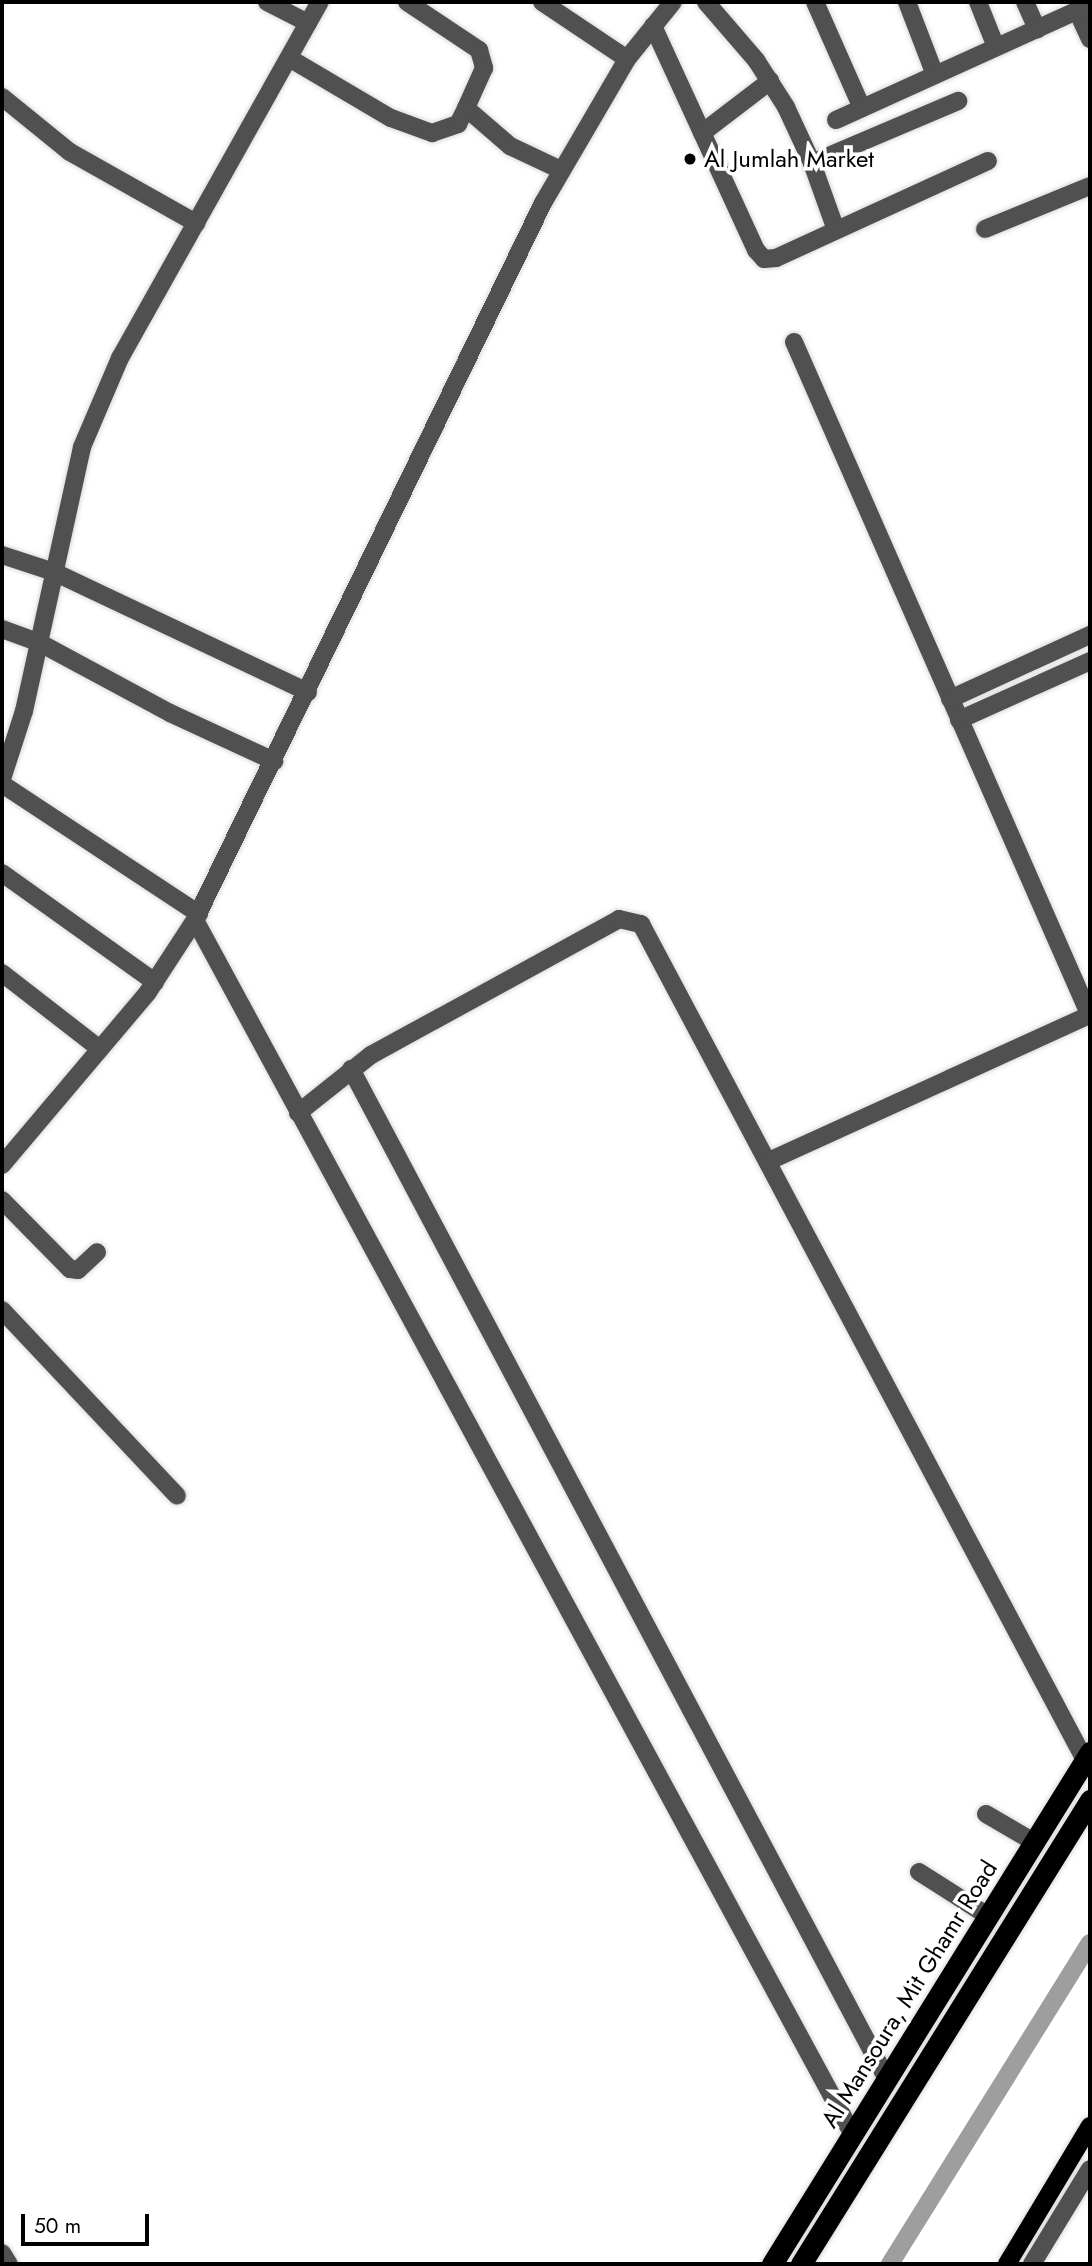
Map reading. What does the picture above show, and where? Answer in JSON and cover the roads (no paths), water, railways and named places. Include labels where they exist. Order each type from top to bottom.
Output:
[{"type":"highway","name":"Al Mansoura, Mit Ghamr Road","points":[[772,2264],[1088,1756]]},
{"type":"highway","name":"Al Mansoura, Mit Ghamr Road","points":[[801,2264],[1090,1800]]},
{"type":"main road","points":[[1007,2264],[1090,2126]]},
{"type":"street","points":[[267,2],[308,23]]},
{"type":"street","points":[[320,2],[120,358],[82,447],[40,643],[2,782],[197,917],[298,1113],[853,2135]]},
{"type":"street","points":[[289,58],[391,118],[432,133],[458,124],[484,68],[479,50],[407,2]]},
{"type":"street","points":[[542,2],[627,59]]},
{"type":"street","points":[[2,1165],[155,982],[197,917],[561,170],[627,59],[673,2]]},
{"type":"street","points":[[706,2],[770,81],[813,163],[836,230]]},
{"type":"street","points":[[815,2],[862,108]]},
{"type":"street","points":[[907,2],[935,75]]},
{"type":"street","points":[[978,2],[996,47]]},
{"type":"street","points":[[1025,2],[1037,29]]},
{"type":"street","points":[[836,120],[1084,8],[1090,39]]},
{"type":"street","points":[[653,26],[756,250],[764,258],[836,230],[988,161]]},
{"type":"street","points":[[702,133],[770,81]]},
{"type":"street","points":[[2,97],[69,152],[196,223]]},
{"type":"street","points":[[813,163],[958,101]]},
{"type":"street","points":[[466,108],[510,146],[561,170]]},
{"type":"street","points":[[2,124],[17,112]]},
{"type":"street","points":[[985,229],[1090,186]]},
{"type":"street","points":[[769,1161],[1090,1015],[794,342]]},
{"type":"street","points":[[2,555],[54,572],[308,692]]},
{"type":"street","points":[[2,629],[40,643],[170,713],[274,761]]},
{"type":"street","points":[[950,699],[1090,635]]},
{"type":"street","points":[[959,720],[1090,661]]},
{"type":"street","points":[[2,873],[155,982]]},
{"type":"street","points":[[298,1113],[351,1069],[626,918],[646,930],[1088,1756]]},
{"type":"street","points":[[2,973],[100,1049]]},
{"type":"street","points":[[351,1069],[887,2079]]},
{"type":"street","points":[[2,1200],[70,1269],[78,1270],[97,1252]]},
{"type":"street","points":[[2,1310],[177,1496]]},
{"type":"street","points":[[986,1814],[1034,1842]]},
{"type":"street","points":[[919,1872],[988,1916]]},
{"type":"street","points":[[1031,2264],[1090,2169]]},
{"type":"street","points":[[2,2253],[9,2264]]},
{"type":"waterway","points":[[890,2264],[1090,1943]]},
{"type":"place","name":"Al Jumlah Market","points":[[690,159]]}]
